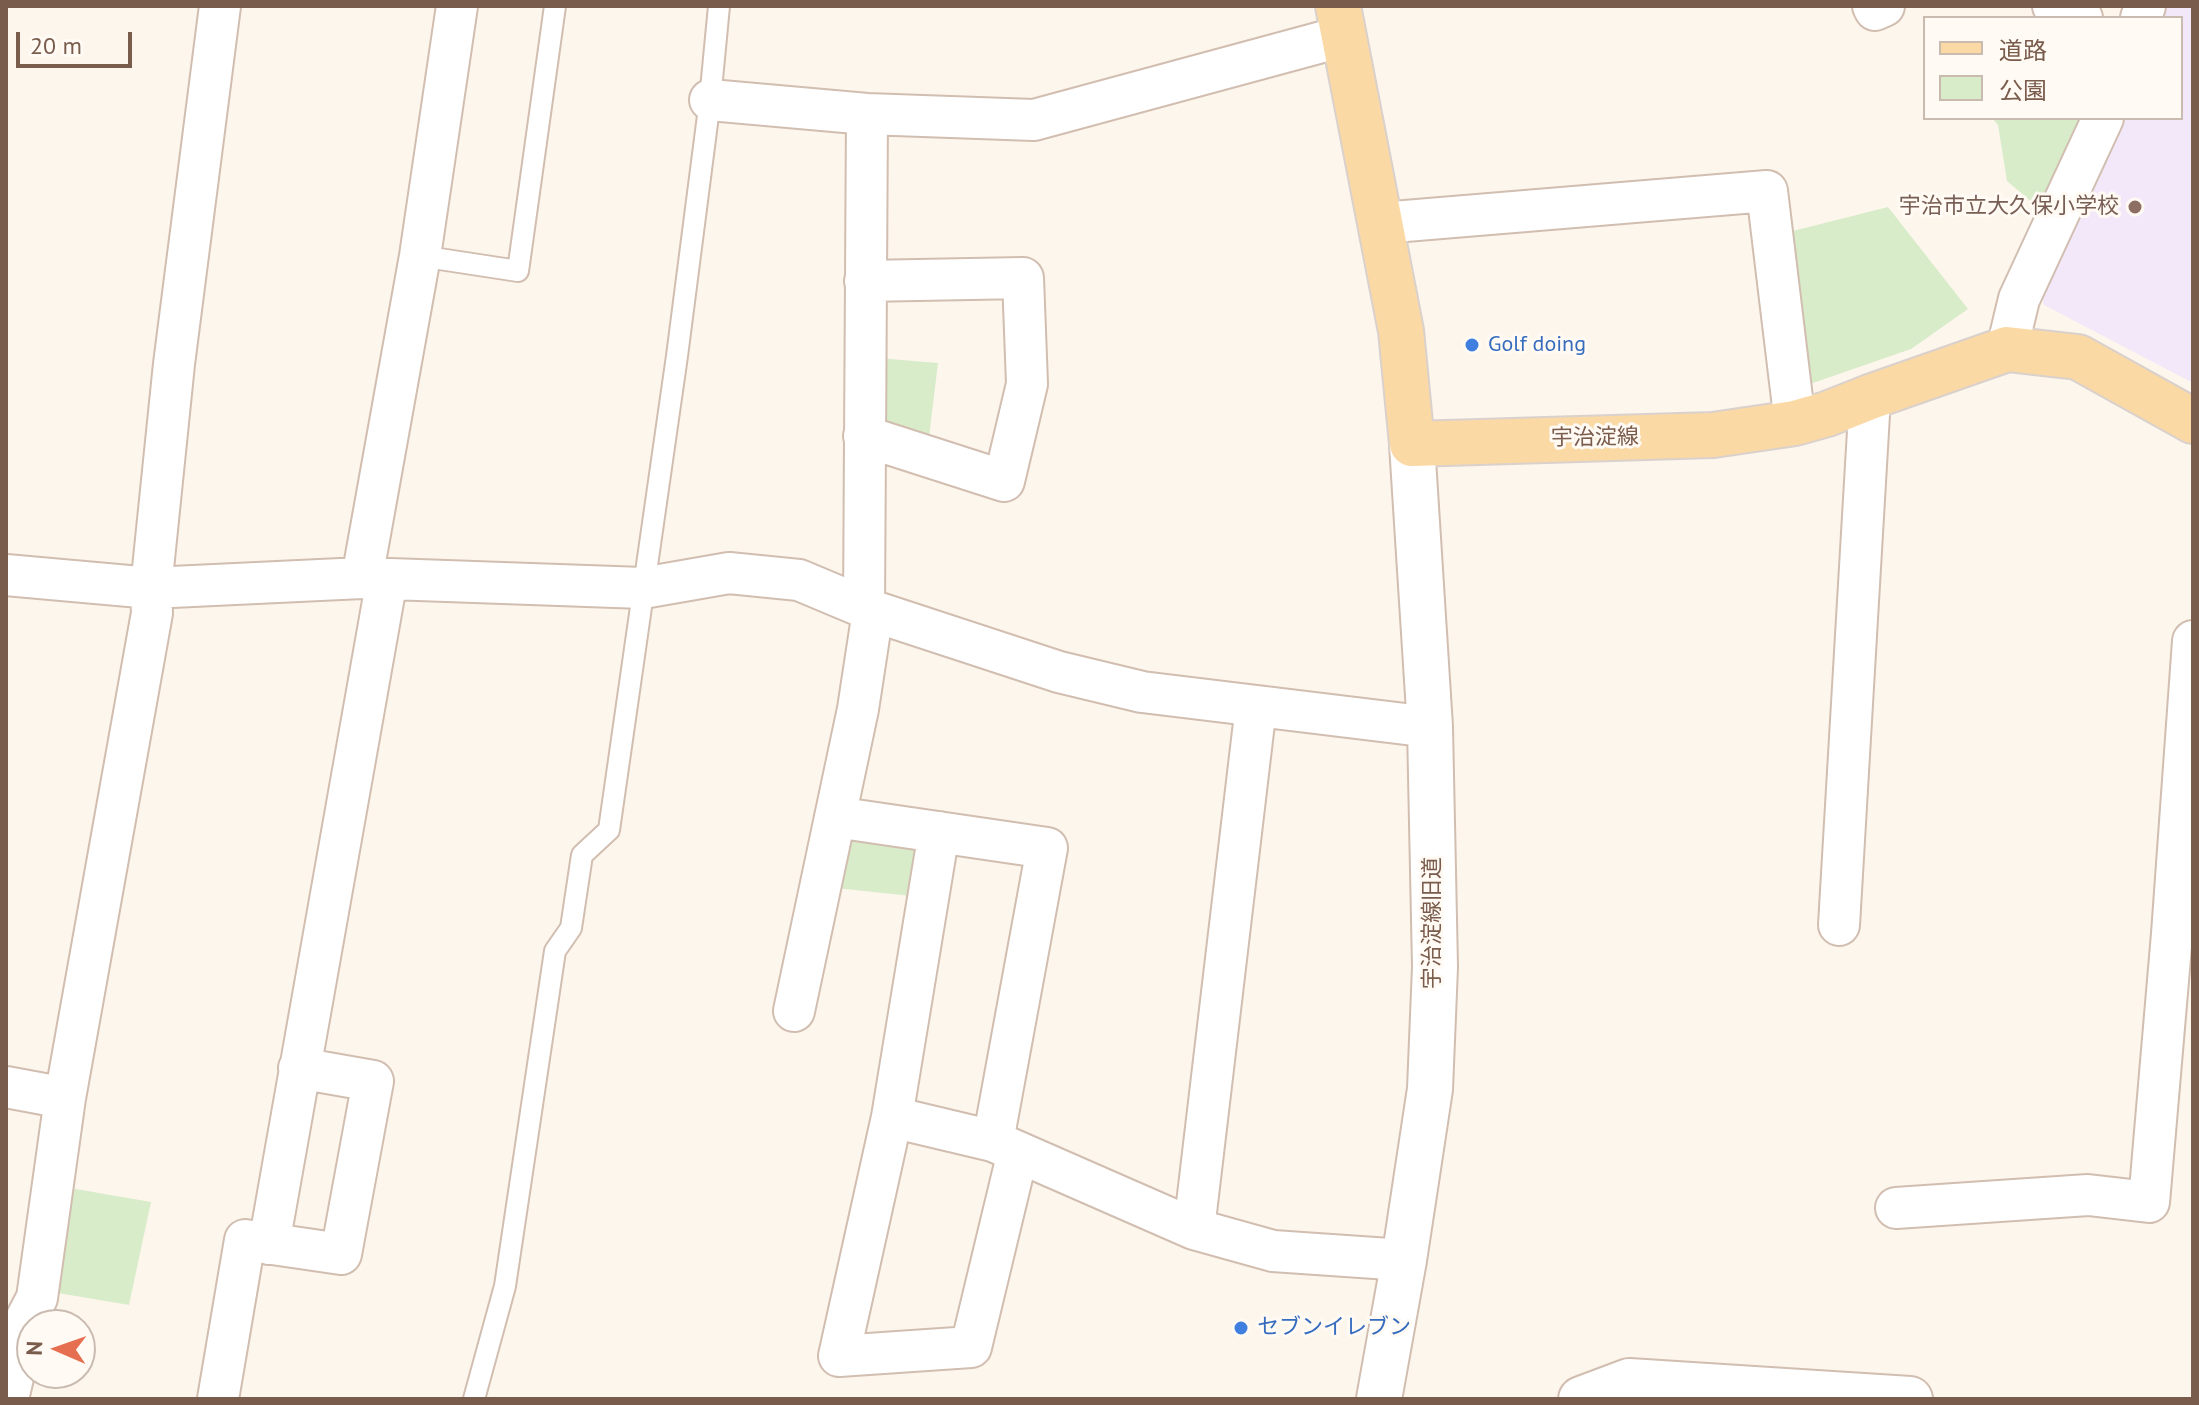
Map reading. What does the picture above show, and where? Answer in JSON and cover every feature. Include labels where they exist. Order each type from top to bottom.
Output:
[{"type":"main road","points":[[1341,21],[1401,331],[1412,444]]},
{"type":"main road","name":"宇治淀線","points":[[1412,444],[1713,435],[1795,423],[2007,349],[2078,357],[2193,421]]},
{"type":"street","points":[[7,1397],[27,1317],[37,1298],[65,1098],[152,613],[151,588],[174,364],[220,6]]},
{"type":"street","points":[[269,1244],[374,579],[457,6]]},
{"type":"street","points":[[1873,6],[1875,10],[1884,6]]},
{"type":"street","points":[[2053,6],[2077,16]]},
{"type":"street","points":[[710,100],[867,114],[1034,120],[1341,21]]},
{"type":"street","points":[[794,1011],[858,709],[868,610],[864,436],[867,114]]},
{"type":"street","points":[[2007,349],[2019,299],[2102,120]]},
{"type":"street","points":[[1381,223],[1767,191],[1795,423]]},
{"type":"street","points":[[864,436],[1004,481],[1027,384],[1023,278],[865,281]]},
{"type":"street","points":[[1839,925],[1870,397]]},
{"type":"street","name":"宇治淀線旧道","points":[[1379,1399],[1430,1089],[1435,967],[1430,727],[1412,444]]},
{"type":"street","points":[[6,575],[151,588],[374,579],[643,588],[729,573],[799,580],[868,610],[1059,672],[1142,692],[1430,727]]},
{"type":"street","points":[[1896,1208],[2088,1195],[2149,1202],[2193,641]]},
{"type":"street","points":[[1194,1229],[1256,706]]},
{"type":"street","points":[[835,817],[939,832],[1047,848],[1006,1146],[971,1347],[839,1356],[892,1117],[939,832]]},
{"type":"street","points":[[218,1399],[245,1240],[341,1254],[373,1081],[299,1068]]},
{"type":"street","points":[[6,1087],[65,1098]]},
{"type":"street","points":[[892,1117],[1006,1146],[1194,1229],[1273,1251],[1404,1260]]},
{"type":"street","points":[[1581,1399],[1629,1381],[1910,1399]]},
{"type":"lane","points":[[420,256],[518,271],[555,6]]},
{"type":"lane","points":[[474,1399],[505,1286],[555,951],[571,928],[582,855],[609,830],[677,356],[719,6]]},
{"type":"shaded area","name":"宇治市立大久保小学校","points":[[2159,6],[2193,6],[2193,383],[2044,305],[2040,292],[2114,120],[2183,120],[2183,16],[2155,16]]},
{"type":"green space","points":[[1994,120],[2080,120],[2039,208],[2007,181],[1998,125]]},
{"type":"green space","points":[[1888,207],[1968,309],[1911,349],[1810,384],[1785,233]]},
{"type":"green space","points":[[878,358],[938,363],[928,445],[880,420]]},
{"type":"green space","points":[[851,826],[927,839],[920,897],[836,888]]},
{"type":"green space","points":[[70,1188],[151,1202],[129,1305],[52,1292]]},
{"type":"place","name":"宇治市立大久保小学校","points":[[2135,207]]},
{"type":"place","name":"Golf doing","points":[[1472,345]]},
{"type":"place","name":"セブンイレブン","points":[[1241,1328]]}]
